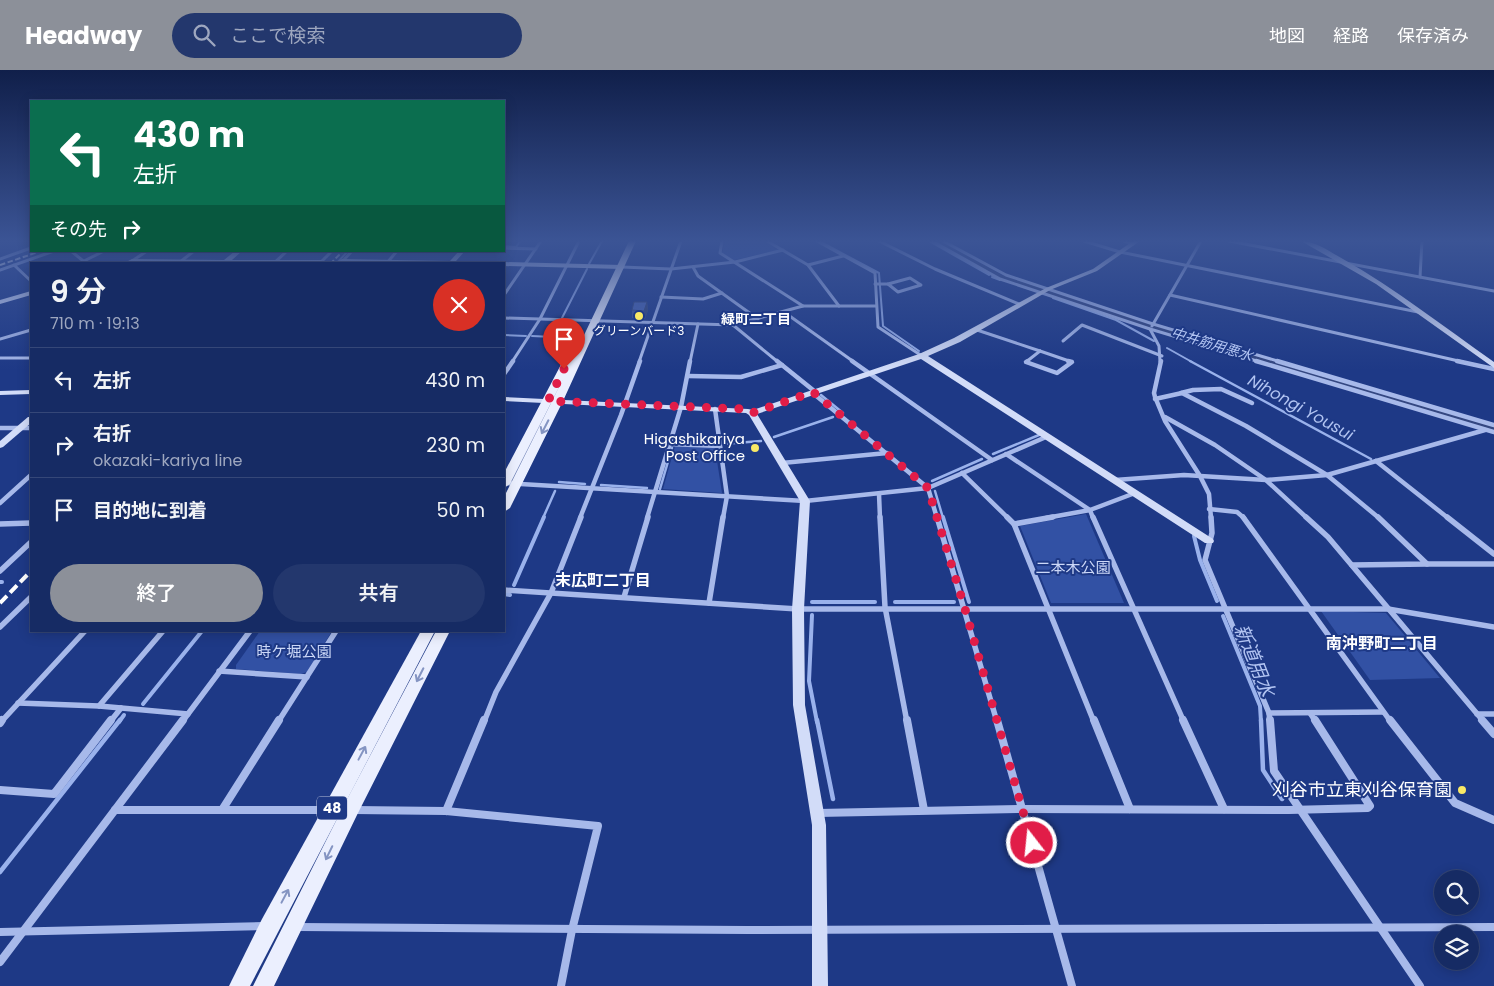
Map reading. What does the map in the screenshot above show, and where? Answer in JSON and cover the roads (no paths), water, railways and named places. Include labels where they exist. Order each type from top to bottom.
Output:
[{"type":"main road","points":[[505,506],[610,284]]},
{"type":"main road","points":[[505,482],[553,401]]},
{"type":"main road","name":"48","points":[[263,986],[281,926],[331,810],[427,632]]},
{"type":"main road","name":"48","points":[[239,986],[281,926],[351,809],[442,632]]},
{"type":"street","points":[[505,372],[540,319],[557,284]]},
{"type":"street","points":[[446,811],[496,692],[551,594],[624,404],[666,284]]},
{"type":"street","points":[[708,284],[758,319]]},
{"type":"street","points":[[769,284],[803,306]]},
{"type":"street","points":[[822,284],[839,306]]},
{"type":"street","points":[[919,284],[921,285],[898,292],[888,284],[876,284],[878,327],[1209,541]]},
{"type":"street","points":[[970,284],[1019,304]]},
{"type":"street","points":[[1020,284],[1494,425]]},
{"type":"street","points":[[1027,284],[1150,329],[1494,432]]},
{"type":"street","points":[[752,413],[922,356],[977,330],[1019,304],[1062,284]]},
{"type":"street","points":[[1150,329],[1177,284]]},
{"type":"street","points":[[1276,284],[1418,312]]},
{"type":"street","points":[[1381,284],[1494,368]]},
{"type":"street","points":[[1456,284],[1494,291]]},
{"type":"street","points":[[0,302],[30,293]]},
{"type":"street","points":[[661,297],[703,299],[722,294]]},
{"type":"street","points":[[1170,295],[1494,368]]},
{"type":"street","points":[[505,318],[733,325],[803,306],[876,306]]},
{"type":"street","points":[[784,312],[992,460]]},
{"type":"street","points":[[624,597],[681,407],[698,324]]},
{"type":"street","points":[[733,325],[928,488],[965,609],[1072,986]]},
{"type":"street","points":[[1063,341],[1082,326],[1162,356]]},
{"type":"street","points":[[1150,329],[1159,341],[1162,356],[1154,393],[1155,399],[1165,417],[1165,422],[1200,476],[1209,494],[1212,533],[1205,560],[1269,713],[1274,771],[1298,810],[1381,927],[1420,986]]},
{"type":"street","points":[[0,339],[30,330]]},
{"type":"street","points":[[977,330],[1041,351],[1056,356],[1072,362],[1057,373],[1026,362],[1041,351]]},
{"type":"street","points":[[0,358],[30,358]]},
{"type":"street","points":[[688,376],[741,377],[782,365]]},
{"type":"street","points":[[1155,399],[1193,390],[1221,389],[1252,403]]},
{"type":"street","points":[[0,393],[30,392]]},
{"type":"street","points":[[1181,393],[1246,426],[1327,475],[1374,513],[1427,564]]},
{"type":"street","points":[[505,399],[744,409],[752,413],[805,501],[798,609],[800,705],[818,814],[821,931],[820,986]]},
{"type":"street","points":[[709,603],[727,496],[715,409]]},
{"type":"street","points":[[1165,417],[1215,445],[1266,480],[1328,537],[1494,734]]},
{"type":"street","points":[[0,445],[30,420]]},
{"type":"street","points":[[1486,430],[1488,423]]},
{"type":"street","points":[[0,428],[30,428]]},
{"type":"street","points":[[1115,480],[1184,475],[1266,480],[1327,475],[1486,430]]},
{"type":"street","points":[[505,484],[805,501],[928,488],[1046,437]]},
{"type":"street","points":[[669,444],[719,446]]},
{"type":"street","points":[[782,463],[887,453]]},
{"type":"street","points":[[1006,454],[1090,510],[1132,608],[1224,809]]},
{"type":"street","points":[[1376,461],[1494,554]]},
{"type":"street","points":[[962,473],[1014,524],[1130,809]]},
{"type":"street","points":[[0,503],[30,476]]},
{"type":"street","points":[[1014,524],[1090,510],[1119,501],[1135,493]]},
{"type":"street","points":[[879,494],[885,608],[924,810]]},
{"type":"street","points":[[1209,509],[1237,512],[1243,517],[1383,712],[1455,803],[1489,820],[1494,820]]},
{"type":"street","points":[[0,524],[30,523]]},
{"type":"street","points":[[0,572],[30,543]]},
{"type":"street","points":[[1352,565],[1494,564]]},
{"type":"street","points":[[505,590],[798,609],[1388,609],[1494,627]]},
{"type":"street","points":[[0,627],[30,598]]},
{"type":"street","points":[[0,723],[84,632]]},
{"type":"street","points":[[98,706],[163,632]]},
{"type":"street","points":[[0,962],[249,632]]},
{"type":"street","points":[[222,810],[335,632]]},
{"type":"street","points":[[220,671],[307,677]]},
{"type":"street","points":[[18,703],[98,706],[188,714]]},
{"type":"street","points":[[0,790],[54,794],[121,708]]},
{"type":"street","points":[[1269,713],[1383,712]]},
{"type":"street","points":[[818,814],[1022,809],[1365,810],[1370,806],[1310,713]]},
{"type":"street","points":[[1477,714],[1494,714]]},
{"type":"street","points":[[351,809],[446,811],[598,826],[572,930],[561,986]]},
{"type":"street","points":[[115,810],[331,810]]},
{"type":"street","points":[[0,932],[281,926],[821,931],[1494,927]]},
{"type":"waterway","points":[[562,318],[579,284]]},
{"type":"waterway","name":"新道用水","points":[[880,284],[883,326],[919,351]]},
{"type":"waterway","name":"中井筋用悪水","points":[[1023,284],[1147,325],[1494,428]]},
{"type":"waterway","name":"Nihongi Yousui","points":[[1053,298],[1116,320],[1154,341]]},
{"type":"waterway","points":[[532,336],[553,337],[560,321]]},
{"type":"waterway","points":[[505,335],[526,336]]},
{"type":"waterway","name":"Nihongi Yousui","points":[[1167,348],[1192,362]]},
{"type":"waterway","name":"Nihongi Yousui","points":[[1190,361],[1371,459]]},
{"type":"waterway","points":[[821,395],[843,413]]},
{"type":"waterway","points":[[774,437],[833,417]]},
{"type":"waterway","points":[[993,454],[1039,435]]},
{"type":"waterway","points":[[723,444],[761,441]]},
{"type":"waterway","points":[[674,442],[699,443]]},
{"type":"waterway","points":[[660,489],[672,448]]},
{"type":"waterway","points":[[932,481],[982,459]]},
{"type":"waterway","points":[[559,482],[585,484]]},
{"type":"waterway","points":[[601,485],[647,488]]},
{"type":"waterway","points":[[543,518],[555,491]]},
{"type":"waterway","points":[[935,491],[943,518]]},
{"type":"waterway","points":[[514,585],[544,517]]},
{"type":"waterway","points":[[943,517],[969,602]]},
{"type":"waterway","name":"新道用水","points":[[1194,536],[1200,560],[1217,601]]},
{"type":"waterway","points":[[505,594],[510,595]]},
{"type":"waterway","points":[[812,602],[875,602]]},
{"type":"waterway","points":[[895,602],[954,602]]},
{"type":"waterway","points":[[812,615],[809,681],[817,722]]},
{"type":"waterway","name":"新道用水","points":[[1223,616],[1260,706],[1261,722]]},
{"type":"waterway","points":[[143,704],[201,632]]},
{"type":"waterway","points":[[119,722],[124,715]]},
{"type":"waterway","points":[[0,872],[120,720]]},
{"type":"waterway","points":[[817,720],[833,799]]},
{"type":"waterway","name":"新道用水","points":[[1261,720],[1263,770],[1282,799]]},
{"type":"railway","points":[[0,603],[30,572]]},
{"type":"place","name":"グリーンバード3","points":[[639,316]]},
{"type":"place","name":"Higashikariya Post Office","points":[[755,448]]},
{"type":"place","name":"刈谷市立東刈谷保育園","points":[[1462,790]]},
{"type":"district","name":"緑町二丁目","points":[[756,319]]},
{"type":"district","name":"末広町二丁目","points":[[603,580]]},
{"type":"district","name":"南沖野町二丁目","points":[[1382,643]]},
{"type":"park label","name":"二本木公園","points":[[1073,568]]},
{"type":"park label","name":"時ケ堀公園","points":[[294,652]]}]
